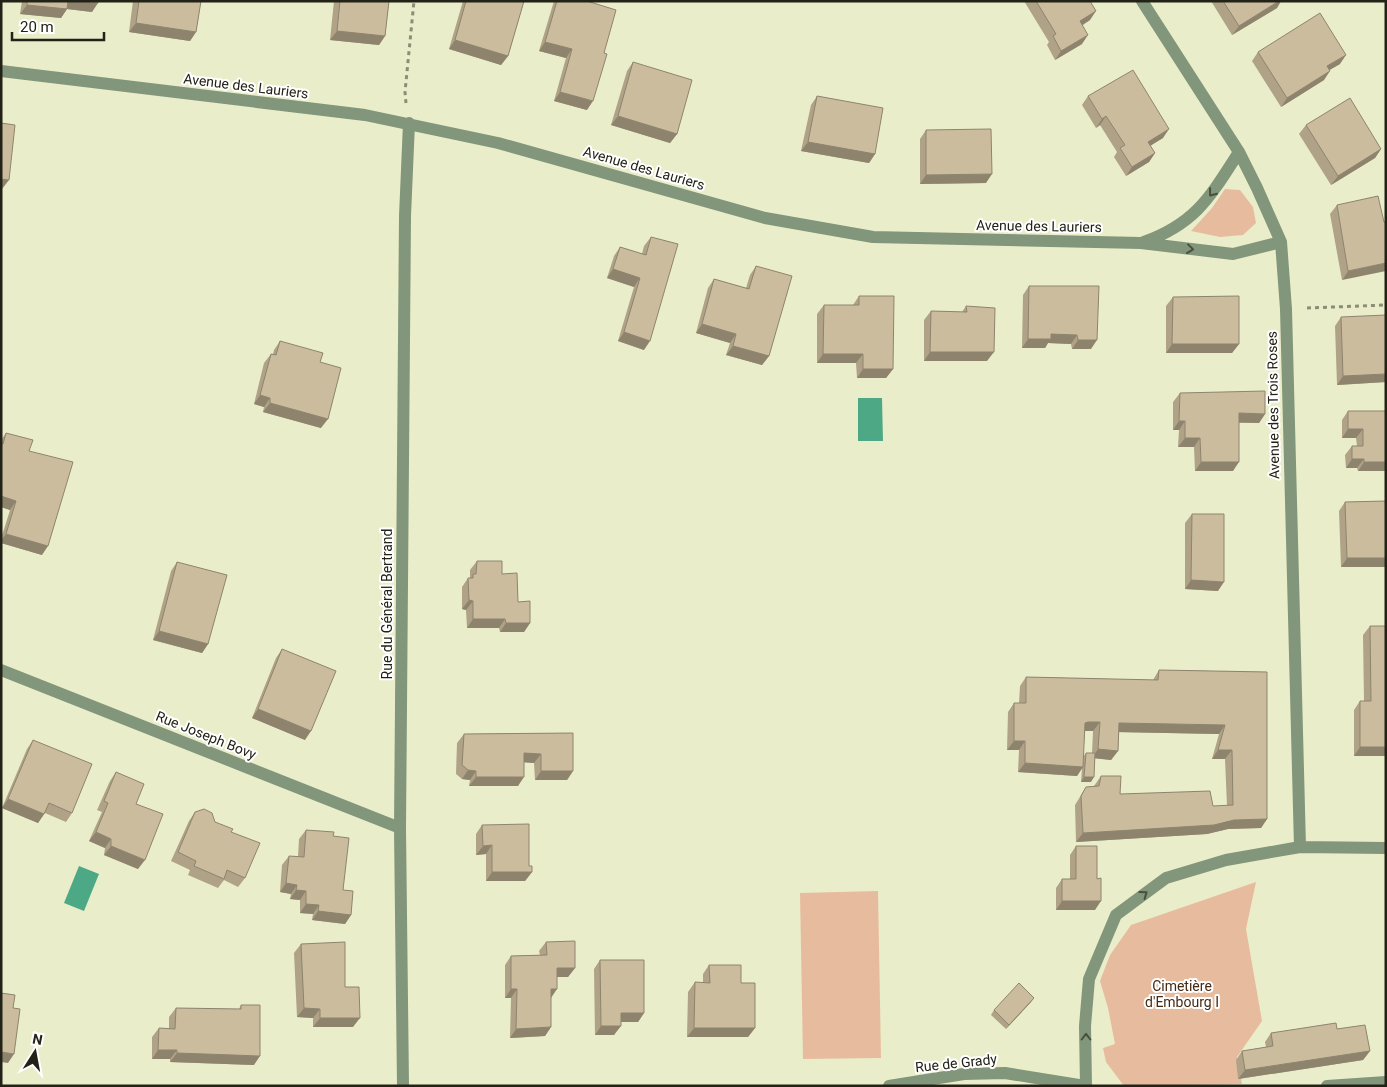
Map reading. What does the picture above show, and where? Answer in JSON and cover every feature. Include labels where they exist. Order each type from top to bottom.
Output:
[{"type":"street","name":"Avenue des Trois Roses","points":[[1142,1],[1239,152],[1281,242],[1286,309],[1300,847]]},
{"type":"street","name":"Avenue des Lauriers","points":[[1,70],[365,115],[409,123],[498,143],[765,218],[873,237],[1141,243],[1233,254],[1281,242]]},
{"type":"street","name":"Rue du Général Bertrand","points":[[403,1086],[400,828],[405,216],[409,123]]},
{"type":"street","points":[[1141,243],[1166,234],[1188,220],[1213,191],[1239,152]]},
{"type":"street","name":"Rue Joseph Bovy","points":[[1,670],[400,828]]},
{"type":"street","points":[[1085,1086],[1089,979],[1116,915],[1166,878],[1226,860],[1300,847],[1386,848]]},
{"type":"street","name":"Rue de Grady","points":[[889,1086],[964,1074],[1005,1073],[1085,1086]]},
{"type":"street","points":[[1327,1086],[1386,1082]]},
{"type":"path","points":[[409,123],[405,92],[414,1]]},
{"type":"path","points":[[1286,309],[1386,305]]},
{"type":"green space","points":[[1225,189],[1240,190],[1253,207],[1256,223],[1243,235],[1220,237],[1191,231],[1212,208]]},
{"type":"green space","name":"Cimetière d'Embourg I","points":[[1256,882],[1246,929],[1262,1021],[1237,1057],[1238,1079],[1241,1079],[1242,1084],[1124,1086],[1106,1062],[1103,1048],[1115,1044],[1108,1008],[1100,981],[1110,955],[1131,925]]},
{"type":"green space","points":[[878,891],[881,1058],[803,1059],[800,893]]},
{"type":"shaded area","points":[[858,398],[882,398],[883,441],[858,441]]},
{"type":"shaded area","points":[[79,866],[99,874],[84,911],[64,903]]},
{"type":"building","points":[[27,1],[68,1],[67,9],[27,5]]},
{"type":"building","points":[[80,1],[98,1],[98,3]]},
{"type":"building","points":[[139,1],[201,1],[196,32],[136,23]]},
{"type":"building","points":[[340,1],[389,1],[385,36],[337,31]]},
{"type":"building","points":[[466,1],[524,1],[508,56],[455,40]]},
{"type":"building","points":[[557,1],[587,1],[616,10],[604,53],[607,54],[593,101],[560,92],[572,49],[545,42]]},
{"type":"building","points":[[1036,1],[1090,1],[1096,11],[1080,21],[1088,35],[1061,51],[1053,36],[1056,34]]},
{"type":"building","points":[[1223,1],[1279,1],[1239,26]]},
{"type":"building","points":[[1320,13],[1346,55],[1327,66],[1330,71],[1287,98],[1258,52]]},
{"type":"building","points":[[633,62],[692,80],[677,134],[618,116]]},
{"type":"building","points":[[1133,70],[1169,129],[1148,142],[1155,153],[1132,167],[1120,148],[1125,145],[1106,116],[1102,119],[1088,96]]},
{"type":"building","points":[[817,96],[883,108],[875,154],[808,142]]},
{"type":"building","points":[[1350,98],[1381,149],[1338,176],[1306,125]]},
{"type":"building","points":[[1,123],[15,125],[9,180],[1,179]]},
{"type":"building","points":[[991,129],[992,174],[926,175],[926,130]]},
{"type":"building","points":[[1378,196],[1384,222],[1386,222],[1386,263],[1348,271],[1337,205]]},
{"type":"building","points":[[651,237],[678,244],[650,341],[624,332],[640,278],[613,269],[620,247],[646,255]]},
{"type":"building","points":[[756,266],[792,276],[769,356],[733,346],[736,334],[702,324],[714,279],[749,289]]},
{"type":"building","points":[[1029,286],[1099,286],[1097,340],[1078,340],[1077,335],[1051,334],[1051,339],[1028,339]]},
{"type":"building","points":[[859,296],[894,296],[893,369],[863,369],[863,354],[823,354],[824,305],[859,305]]},
{"type":"building","points":[[1239,296],[1239,344],[1172,344],[1173,297]]},
{"type":"building","points":[[966,306],[995,308],[994,352],[930,352],[931,311],[967,312]]},
{"type":"building","points":[[1386,315],[1386,374],[1343,376],[1341,317]]},
{"type":"building","points":[[280,341],[323,353],[320,362],[341,368],[328,419],[270,403],[270,398],[260,395],[271,354],[276,355]]},
{"type":"building","points":[[1265,391],[1265,414],[1239,413],[1239,462],[1201,462],[1200,438],[1185,438],[1185,421],[1179,421],[1180,393]]},
{"type":"building","points":[[1348,411],[1386,411],[1386,462],[1364,462],[1364,459],[1352,459],[1352,446],[1363,446],[1363,429],[1348,429]]},
{"type":"building","points":[[6,433],[33,440],[29,451],[73,462],[48,546],[6,534],[16,501],[1,496],[1,444],[3,444]]},
{"type":"building","points":[[1386,501],[1386,558],[1347,558],[1345,502]]},
{"type":"building","points":[[1192,514],[1224,514],[1224,582],[1191,580]]},
{"type":"building","points":[[477,561],[502,561],[502,574],[517,573],[518,602],[530,601],[530,623],[506,623],[505,619],[473,619],[473,601],[469,600],[468,578],[473,578],[473,574],[476,574]]},
{"type":"building","points":[[177,562],[227,575],[208,644],[159,631]]},
{"type":"building","points":[[1370,626],[1386,626],[1386,747],[1360,747],[1360,701],[1371,701]]},
{"type":"building","points":[[282,649],[336,671],[311,731],[258,709]]},
{"type":"building","points":[[1159,670],[1267,672],[1267,819],[1234,820],[1214,825],[1083,833],[1081,796],[1086,787],[1099,786],[1101,776],[1121,776],[1120,794],[1210,791],[1213,806],[1233,805],[1232,750],[1218,750],[1225,725],[1119,723],[1118,751],[1098,749],[1100,722],[1088,722],[1085,723],[1083,767],[1025,763],[1025,741],[1014,741],[1014,703],[1026,703],[1026,677],[1158,680]]},
{"type":"building","points":[[573,733],[573,771],[541,771],[541,754],[524,753],[524,777],[476,777],[476,771],[468,770],[462,765],[464,734]]},
{"type":"building","points":[[33,740],[92,764],[72,813],[49,803],[44,814],[8,799]]},
{"type":"building","points":[[1086,753],[1095,753],[1094,777],[1084,777]]},
{"type":"building","points":[[116,772],[144,784],[136,804],[163,814],[145,860],[111,846],[111,839],[96,832],[108,803],[104,801]]},
{"type":"building","points":[[204,809],[212,813],[215,822],[233,829],[231,832],[260,843],[245,878],[227,870],[224,879],[194,866],[196,861],[178,852],[195,812]]},
{"type":"building","points":[[529,824],[529,866],[532,866],[532,872],[492,872],[492,845],[483,846],[482,825]]},
{"type":"building","points":[[306,830],[334,832],[333,836],[349,838],[343,890],[353,891],[351,915],[318,911],[319,905],[306,904],[306,891],[296,890],[297,885],[286,883],[289,856],[304,857]]},
{"type":"building","points":[[1076,846],[1097,846],[1097,879],[1101,878],[1101,901],[1062,901],[1062,879],[1076,879]]},
{"type":"building","points":[[575,941],[575,968],[557,968],[557,989],[551,989],[551,1027],[516,1029],[517,989],[511,989],[511,956],[547,955],[546,942]]},
{"type":"building","points":[[345,942],[345,987],[359,987],[360,1018],[320,1018],[320,1009],[304,1008],[301,944]]},
{"type":"building","points":[[600,960],[644,960],[644,1013],[621,1013],[621,1026],[601,1026]]},
{"type":"building","points":[[709,965],[741,965],[741,983],[755,983],[755,1028],[694,1028],[695,982],[710,983]]},
{"type":"building","points":[[1019,983],[1034,998],[1009,1025],[994,1010]]},
{"type":"building","points":[[1,993],[15,995],[13,1008],[20,1009],[14,1054],[1,1052]]},
{"type":"building","points":[[241,1005],[260,1005],[260,1056],[177,1053],[177,1050],[158,1050],[159,1028],[175,1029],[176,1008],[241,1009]]},
{"type":"building","points":[[1336,1023],[1337,1029],[1365,1025],[1370,1051],[1245,1070],[1242,1051],[1273,1046],[1271,1033]]}]
